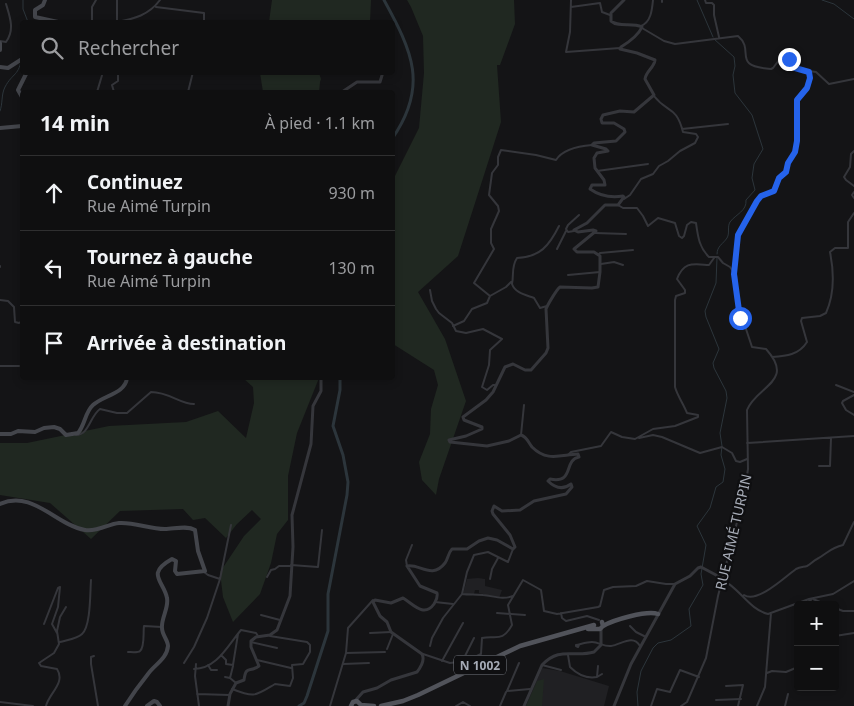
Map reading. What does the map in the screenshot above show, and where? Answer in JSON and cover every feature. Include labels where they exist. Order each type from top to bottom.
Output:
[{"type":"main road","points":[[45,0],[43,5],[35,10],[35,17],[49,20]]},
{"type":"main road","points":[[0,42],[0,50]]},
{"type":"main road","points":[[0,67],[8,68],[20,60]]},
{"type":"main road","points":[[20,94],[18,90],[26,75]]},
{"type":"main road","points":[[0,128],[20,126]]},
{"type":"main road","points":[[0,434],[35,432],[44,428],[54,427],[60,429],[66,435],[73,435],[81,429],[92,405],[122,389],[126,380]]},
{"type":"main road","points":[[0,504],[13,500],[32,504],[44,508],[63,522],[87,530],[100,529],[121,523],[157,529],[190,528],[195,530],[198,551],[206,568],[204,572],[177,574],[175,571],[176,561],[172,559],[160,569],[158,581],[167,599],[162,627],[168,642],[167,652],[161,661],[148,673],[125,706]]},
{"type":"main road","name":"N 1002","points":[[382,706],[418,695],[520,646],[652,612],[658,614]]},
{"type":"main road","points":[[147,706],[154,701],[160,706]]},
{"type":"main road","points":[[351,704],[374,706]]},
{"type":"street","points":[[92,20],[92,7],[96,0]]},
{"type":"street","points":[[117,0],[117,20]]},
{"type":"street","points":[[136,20],[156,7],[160,0]]},
{"type":"street","points":[[571,0],[570,32],[566,52],[620,48],[630,42],[641,27],[646,24],[650,16],[653,0]]},
{"type":"street","points":[[624,0],[611,15],[613,24],[641,27],[664,41],[675,44],[733,35],[740,37],[744,43],[746,60],[752,66],[770,69],[779,60],[787,58],[795,68],[816,72],[830,84],[854,79]]},
{"type":"street","points":[[705,0],[706,3],[713,4],[719,37]]},
{"type":"street","points":[[570,7],[600,3],[602,12],[611,15]]},
{"type":"street","points":[[0,42],[6,42],[12,32],[6,4]]},
{"type":"street","points":[[156,7],[202,12],[204,20]]},
{"type":"street","points":[[618,205],[630,195],[641,179],[653,174],[659,166],[695,143],[698,137],[696,134],[683,132],[681,122],[674,112],[654,96],[645,79],[655,60],[637,53],[622,51],[620,48]]},
{"type":"street","points":[[809,72],[810,78],[807,88],[797,100],[797,141],[795,152],[788,163],[786,172],[779,178],[776,188],[759,199],[738,235],[734,274],[739,316],[752,347],[756,349],[764,348],[772,356],[790,355],[804,346],[807,342],[801,321],[802,318],[820,316],[826,313],[833,288],[834,268],[830,252],[835,248],[848,248],[848,222],[854,213]]},
{"type":"street","points":[[98,90],[102,75]]},
{"type":"street","points":[[113,90],[112,85],[118,81],[118,75]]},
{"type":"street","points":[[188,90],[192,75]]},
{"type":"street","points":[[345,90],[357,82],[380,82],[382,75]]},
{"type":"street","points":[[490,296],[474,282],[494,250],[491,229],[499,211],[498,206],[489,195],[492,173],[498,165],[498,157],[501,150],[536,155],[554,160],[564,151],[594,143],[616,142],[625,132],[624,129],[614,123],[602,123],[603,115],[620,111],[634,112],[654,96]]},
{"type":"street","points":[[682,129],[728,124]]},
{"type":"street","points":[[592,145],[608,151],[601,152],[595,155],[594,158],[597,171],[605,185],[592,185],[590,187],[591,190],[612,197],[623,196],[624,199]]},
{"type":"street","points":[[854,151],[851,154],[850,167],[844,177],[854,186]]},
{"type":"street","points":[[597,171],[648,164]]},
{"type":"street","points":[[854,192],[852,195],[854,198]]},
{"type":"street","points":[[575,231],[575,229],[587,223],[605,205],[638,208],[648,226],[656,219],[661,218],[675,223],[679,236],[682,238],[689,223],[694,222],[702,250],[708,257],[718,257],[730,267],[734,274]]},
{"type":"street","points":[[557,249],[568,225],[579,215]]},
{"type":"street","points":[[559,226],[548,245],[533,256],[517,258],[512,267],[514,276],[512,281],[513,288],[524,295],[534,298],[540,308],[547,306],[552,301],[557,288],[598,287],[600,272],[599,254]]},
{"type":"street","points":[[566,231],[570,233],[594,230],[595,234]]},
{"type":"street","points":[[626,234],[595,234],[575,247],[574,250],[577,252],[594,252],[599,254],[600,252],[634,250]]},
{"type":"street","points":[[639,438],[653,429],[675,426],[698,417],[695,414],[688,414],[683,401],[677,393],[674,300],[676,296],[685,292],[677,279],[686,265],[710,265],[714,258]]},
{"type":"street","points":[[600,264],[614,262],[623,264]]},
{"type":"street","points":[[568,275],[600,272]]},
{"type":"street","points":[[454,326],[465,320],[472,309],[487,303],[490,296],[506,287],[512,281]]},
{"type":"street","points":[[430,290],[436,309],[450,321],[455,330],[462,333],[483,328],[502,339],[490,350],[489,365],[482,386],[486,390],[493,384],[496,385]]},
{"type":"street","points":[[0,300],[8,301],[14,307],[15,322],[20,322]]},
{"type":"street","points":[[521,435],[509,441],[487,446],[449,441],[450,439],[466,436],[482,429],[482,426],[464,420],[464,417],[486,400],[505,367],[516,364],[524,370],[531,370],[546,353],[549,344],[547,306]]},
{"type":"street","name":"RUE AIMÉ TURPIN","points":[[681,706],[687,702],[706,658],[722,579],[744,495],[748,469],[746,415],[749,406],[774,380],[776,363],[772,356]]},
{"type":"street","points":[[0,366],[19,366]]},
{"type":"street","points":[[268,635],[277,630],[290,596],[293,547],[292,515],[311,444],[313,406],[322,391],[322,380]]},
{"type":"street","points":[[836,384],[854,393],[842,403],[846,410],[854,415]]},
{"type":"street","points":[[73,435],[81,435],[93,416],[100,410],[127,414],[151,392],[171,395],[184,402],[194,404]]},
{"type":"street","points":[[521,435],[524,405]]},
{"type":"street","points":[[568,455],[571,452],[604,444],[611,432],[633,440],[658,436],[700,453],[722,447],[732,453],[736,461],[740,462],[748,458]]},
{"type":"street","points":[[430,646],[443,618],[462,594],[467,572],[474,555],[488,552],[506,562],[510,561],[515,547],[512,539],[493,514],[493,508],[495,506],[502,511],[520,510],[534,500],[568,493],[572,485],[564,488],[548,481],[550,479],[558,480],[564,478],[571,461],[579,456],[578,454],[552,457],[544,455],[531,446],[526,437],[521,435]]},
{"type":"street","points":[[747,443],[854,436]]},
{"type":"street","points":[[819,466],[830,466],[831,438]]},
{"type":"street","points":[[373,600],[377,612],[387,622],[392,633],[422,654],[450,663],[462,662],[481,654],[482,638],[495,638],[507,632],[512,625],[508,606],[524,580],[542,590],[544,611],[561,613],[600,606],[604,590],[613,587],[636,586],[647,581],[675,584],[690,576],[698,568],[702,568],[722,579],[742,594],[753,597],[781,582],[796,569],[809,565],[816,559],[824,556],[831,548],[843,545],[854,522]]},
{"type":"street","points":[[184,663],[195,645],[220,579],[231,525]]},
{"type":"street","points":[[267,577],[270,570],[279,566],[318,567],[322,530]]},
{"type":"street","points":[[407,566],[411,565],[428,571],[433,570],[444,564],[452,549],[467,549],[479,541],[488,538],[513,549]]},
{"type":"street","points":[[373,600],[391,603],[399,598],[403,598],[415,607],[426,610],[430,609],[435,602],[437,593],[420,586],[407,566],[406,560],[412,545]]},
{"type":"street","points":[[490,579],[492,569],[498,558]]},
{"type":"street","points":[[204,572],[220,579]]},
{"type":"street","points":[[46,706],[51,694],[58,685],[60,675],[57,669],[41,666],[39,663],[54,652],[60,642],[79,636],[85,630],[92,580]]},
{"type":"street","points":[[742,594],[754,607],[764,613],[771,613],[833,594],[854,582]]},
{"type":"street","points":[[614,706],[640,646],[675,584]]},
{"type":"street","points":[[44,624],[60,587],[58,607],[52,624],[60,642]]},
{"type":"street","points":[[462,594],[472,596],[483,595],[503,599],[513,596]]},
{"type":"street","points":[[813,599],[818,601]]},
{"type":"street","points":[[330,705],[346,653],[348,628],[373,600]]},
{"type":"street","points":[[435,602],[453,604]]},
{"type":"street","points":[[57,633],[60,617],[66,607]]},
{"type":"street","points":[[839,609],[854,611]]},
{"type":"street","points":[[497,613],[510,615],[520,613],[525,615]]},
{"type":"street","points":[[524,706],[542,666],[553,656],[569,653],[588,653],[600,645],[601,638],[598,625],[591,617],[566,621],[562,618],[561,613]]},
{"type":"street","points":[[757,706],[765,687],[771,613]]},
{"type":"street","points":[[261,615],[280,620]]},
{"type":"street","points":[[442,661],[463,623]]},
{"type":"street","points":[[128,652],[138,652],[141,650],[144,626],[162,627]]},
{"type":"street","points":[[630,626],[636,632],[646,637]]},
{"type":"street","points":[[194,669],[202,668],[218,660],[241,630],[256,633],[258,636]]},
{"type":"street","points":[[230,678],[234,665],[238,633]]},
{"type":"street","points":[[370,633],[392,633]]},
{"type":"street","points":[[387,649],[392,633]]},
{"type":"street","points":[[839,635],[854,633]]},
{"type":"street","points":[[228,706],[229,695],[232,689],[236,683],[244,680],[246,671],[258,668],[259,664],[250,647],[251,642],[258,636],[268,635],[309,643],[310,652],[304,663],[301,665],[294,664],[292,679],[288,687],[275,684],[265,692],[251,696],[232,689]]},
{"type":"street","points":[[462,662],[474,638]]},
{"type":"street","points":[[578,645],[592,642],[612,646],[634,640],[640,646]]},
{"type":"street","points":[[251,642],[277,648]]},
{"type":"street","points":[[346,653],[385,652]]},
{"type":"street","points":[[569,653],[568,662],[574,671],[590,678],[602,674]]},
{"type":"street","points":[[351,704],[361,694],[380,687],[391,680],[417,672],[424,660],[422,654]]},
{"type":"street","points":[[221,655],[226,660],[226,664],[234,665]]},
{"type":"street","points":[[94,656],[91,657],[91,664],[98,706]]},
{"type":"street","points":[[257,660],[292,668]]},
{"type":"street","points":[[343,664],[370,663]]},
{"type":"street","points":[[500,706],[519,663]]},
{"type":"street","points":[[196,664],[194,669],[199,706]]},
{"type":"street","points":[[208,665],[211,670],[217,670]]},
{"type":"street","points":[[542,666],[561,670]]},
{"type":"street","points":[[597,677],[598,666]]},
{"type":"street","points":[[767,673],[772,671],[786,672],[794,669]]},
{"type":"street","points":[[651,706],[657,689],[670,692],[680,670],[699,676]]},
{"type":"street","points":[[225,677],[230,678],[236,683]]},
{"type":"street","points":[[726,686],[743,685],[738,706]]},
{"type":"street","points":[[507,692],[532,689]]},
{"type":"street","points":[[197,694],[229,695]]},
{"type":"street","points":[[361,694],[361,705]]},
{"type":"street","points":[[785,706],[788,694]]},
{"type":"street","points":[[716,700],[740,699]]},
{"type":"street","points":[[0,702],[33,706]]},
{"type":"street","points":[[456,706],[463,702],[470,706]]},
{"type":"shaded area","points":[[272,0],[371,0],[370,20],[269,20]]},
{"type":"shaded area","points":[[407,0],[514,0],[515,24],[500,65],[497,65],[501,122],[458,256],[418,292],[445,339],[466,401],[439,479],[436,495],[422,480],[419,462],[430,434],[431,409],[438,385],[434,370],[395,345],[395,176],[419,128],[424,73],[423,36]]},
{"type":"shaded area","points":[[260,75],[320,75],[321,79],[319,90],[263,90]]},
{"type":"shaded area","points":[[245,380],[318,380],[297,433],[288,476],[288,520],[277,534],[271,563],[260,594],[233,622],[223,597],[220,572],[244,536],[261,519],[252,510],[226,538],[205,518],[193,520],[183,509],[120,511],[91,539],[50,503],[0,495],[0,443],[27,443],[109,426],[186,422],[218,411],[246,438],[254,403],[253,387]]},
{"type":"shaded area","points":[[467,579],[485,579],[485,586],[502,590],[499,598],[479,593],[479,590],[475,590],[474,594],[463,594]]},
{"type":"shaded area","points":[[542,668],[560,671],[609,686],[604,706],[526,706]]},
{"type":"shaded area","points":[[544,679],[542,706],[526,706],[537,681]]},
{"type":"waterway","points":[[23,0],[23,9],[27,20]]},
{"type":"waterway","points":[[384,0],[395,20]]},
{"type":"waterway","points":[[697,0],[713,37]]},
{"type":"waterway","points":[[822,0],[834,4],[854,19]]},
{"type":"waterway","points":[[395,20],[409,52],[413,85],[410,102],[395,134]]},
{"type":"waterway","points":[[714,39],[734,57],[735,93],[752,115],[763,149],[754,164],[752,178],[755,190],[746,200],[743,210],[730,222],[728,236],[719,247],[717,254]]},
{"type":"waterway","points":[[0,111],[4,90],[20,65]]},
{"type":"waterway","points":[[638,706],[637,692],[641,671],[653,648],[658,643],[671,640],[691,626],[689,609],[703,585],[701,574],[706,545],[697,526],[710,508],[716,487],[723,482],[725,469],[721,455],[720,433],[727,398],[726,391],[714,368],[713,363],[719,349],[705,311],[716,283],[717,258]]},
{"type":"waterway","points":[[299,706],[304,703],[307,696],[328,631],[328,594],[347,495],[348,482],[343,455],[333,426],[340,390],[340,380]]},
{"type":"route","points":[[740,318],[734,274],[738,235],[757,201],[761,196],[773,192],[779,178],[786,172],[788,163],[796,148],[797,100],[807,88],[810,78],[807,70],[795,68],[789,59]]}]
